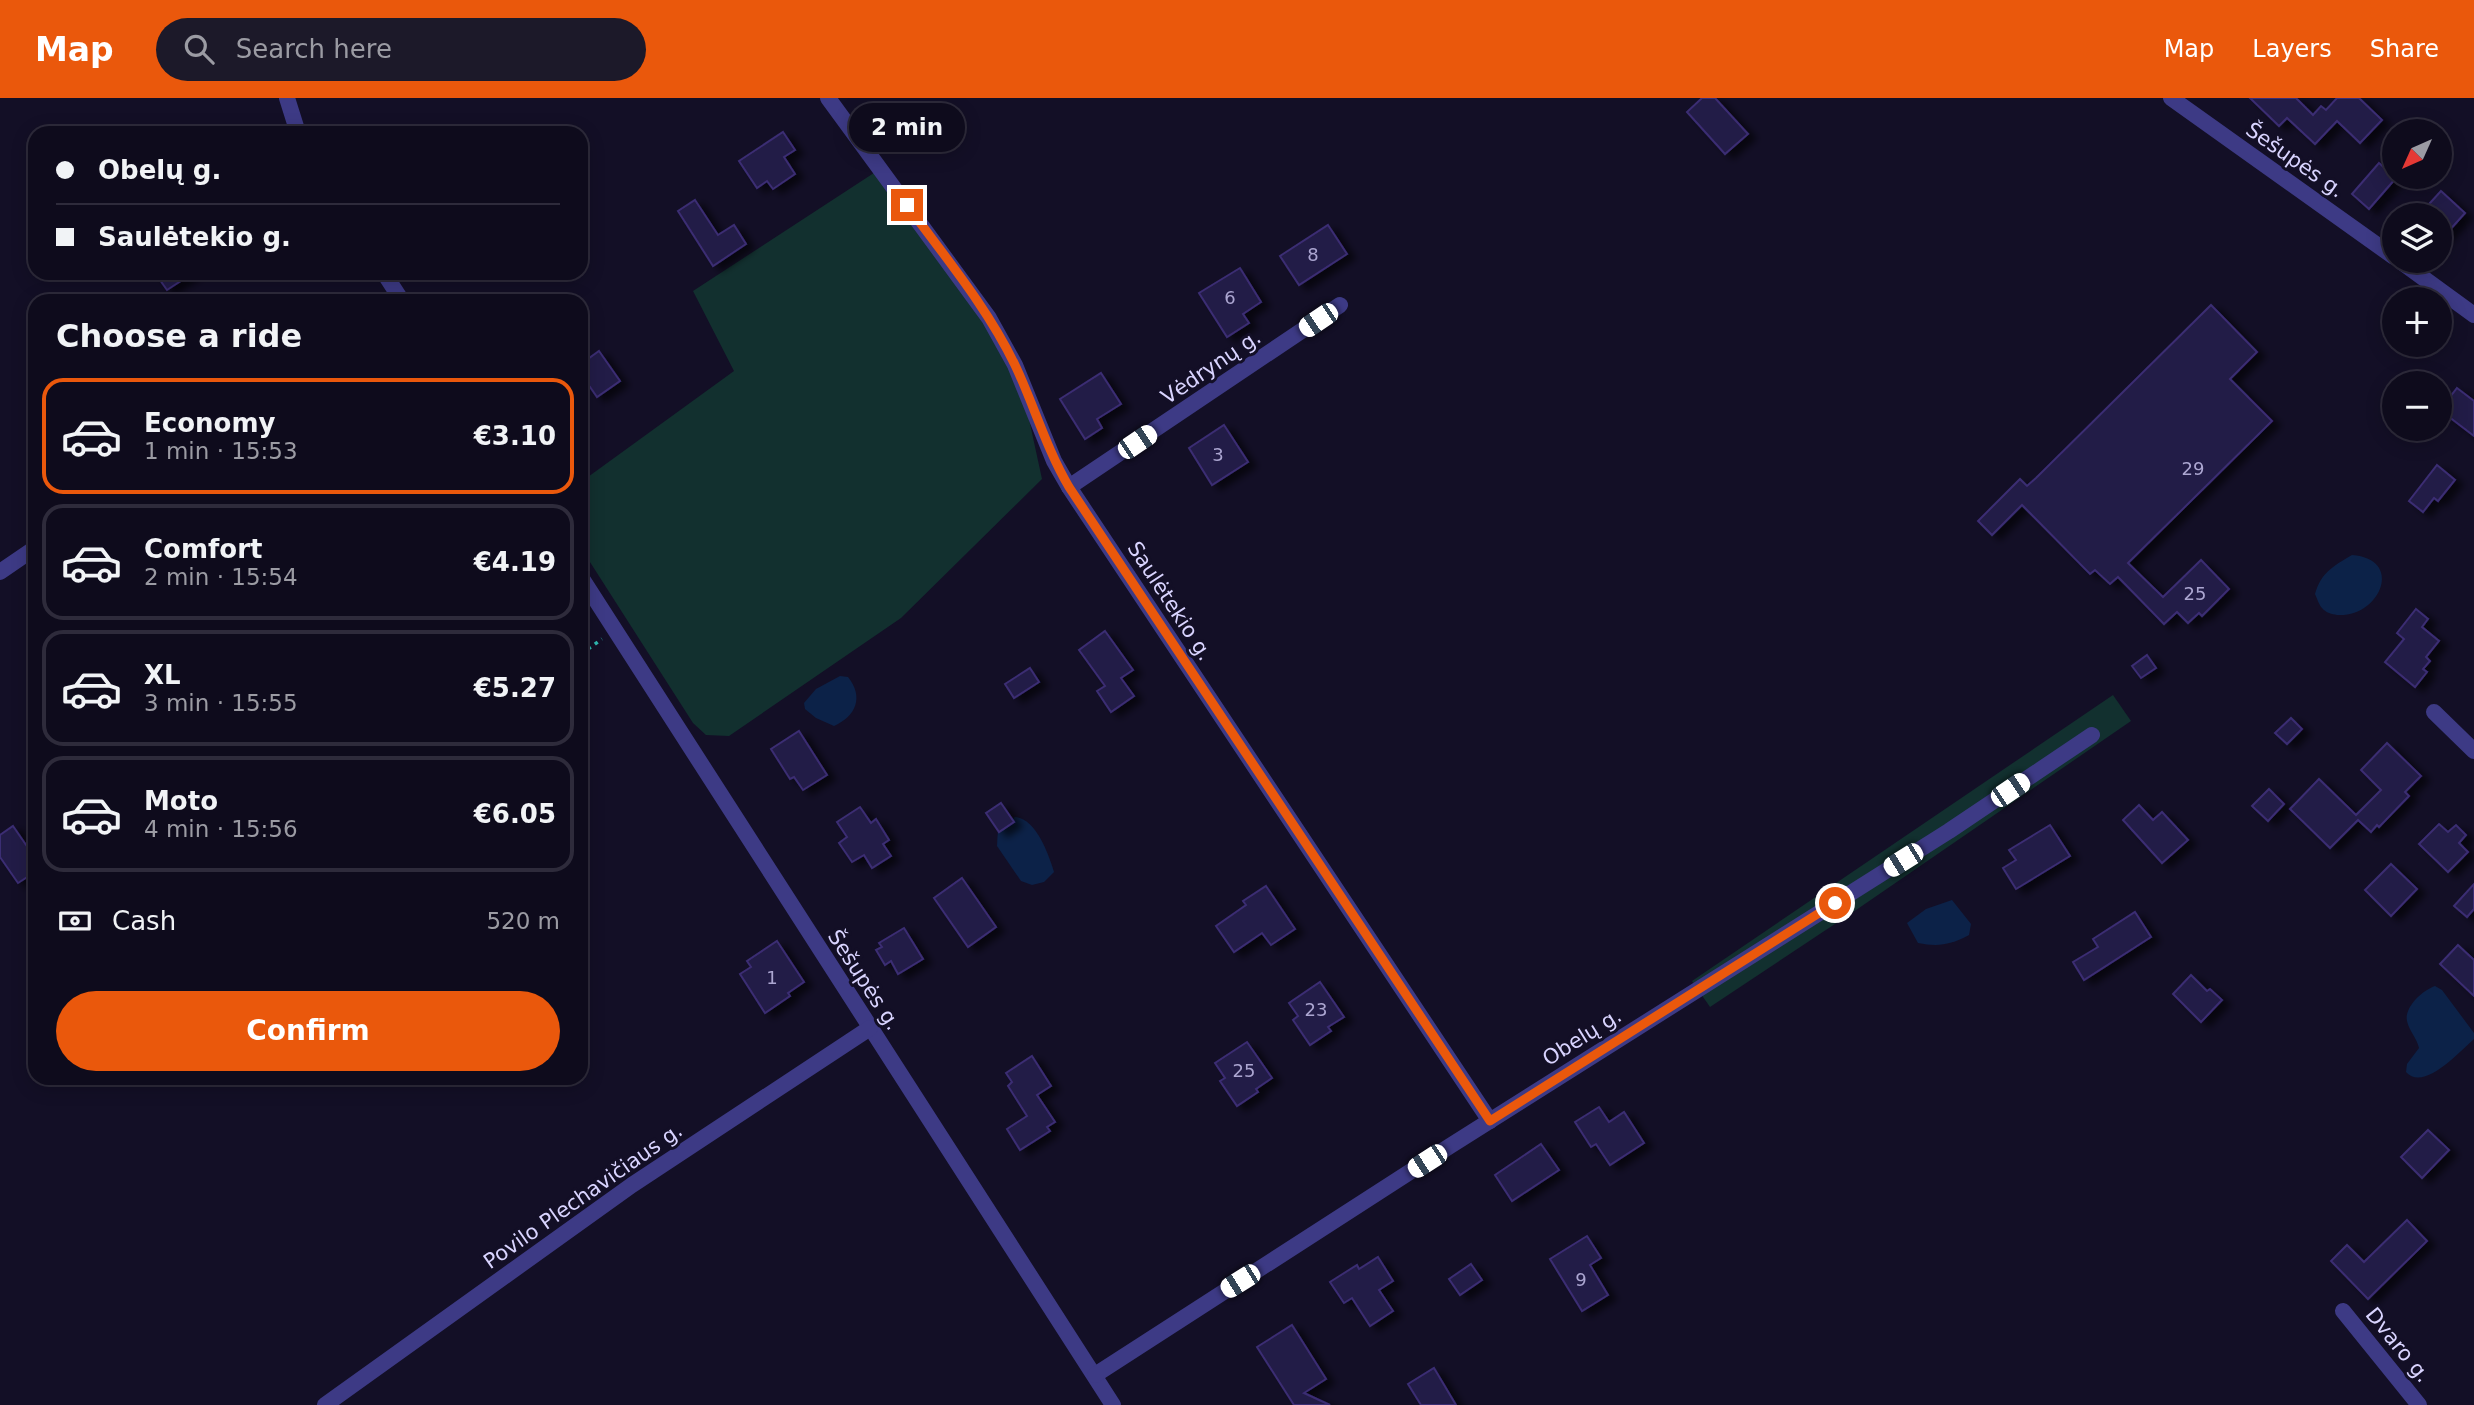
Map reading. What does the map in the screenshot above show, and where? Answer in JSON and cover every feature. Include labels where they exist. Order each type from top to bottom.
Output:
[{"type":"street","points":[[287,98],[296,126]]},
{"type":"street","name":"Saulėtekio g.","points":[[828,98],[989,318],[1015,365],[1054,461],[1069,487],[1490,1121]]},
{"type":"street","name":"Šešupės g.","points":[[2171,98],[2382,248]]},
{"type":"street","points":[[2416,273],[2474,315]]},
{"type":"street","name":"Vėdrynų g.","points":[[1069,487],[1340,305]]},
{"type":"street","points":[[0,572],[28,553]]},
{"type":"street","name":"Šešupės g.","points":[[588,588],[1113,1405]]},
{"type":"street","points":[[2434,712],[2474,751]]},
{"type":"street","name":"Obelų g.","points":[[1095,1375],[1949,831],[2092,735]]},
{"type":"street","name":"Povilo Plechavičiaus g.","points":[[325,1405],[632,1185],[870,1028]]},
{"type":"street","name":"Dvaro g.","points":[[2343,1311],[2419,1405]]},
{"type":"path","points":[[588,649],[615,630]]},
{"type":"green space","points":[[880,169],[1014,350],[1042,479],[901,618],[729,736],[706,735],[693,723],[588,559],[588,477],[734,371],[693,291]]},
{"type":"green space","points":[[2113,695],[2131,721],[1710,1007],[1692,981]]},
{"type":"water","points":[[2352,555],[2368,559],[2378,566],[2382,577],[2380,588],[2375,598],[2365,607],[2352,613],[2329,613],[2321,607],[2315,594],[2329,571]]},
{"type":"water","points":[[840,676],[848,677],[853,684],[856,699],[848,717],[834,726],[816,718],[805,709],[804,703],[816,689]]},
{"type":"water","points":[[1015,817],[1022,819],[1035,830],[1045,847],[1054,872],[1044,882],[1032,885],[1021,881],[997,846],[998,828]]},
{"type":"water","points":[[1952,900],[1971,924],[1969,935],[1944,944],[1918,943],[1907,923],[1926,909]]},
{"type":"water","points":[[2435,986],[2442,990],[2474,1033],[2474,1039],[2441,1068],[2422,1077],[2413,1077],[2406,1072],[2407,1064],[2419,1048],[2408,1025],[2408,1010],[2425,991]]},
{"type":"building","points":[[1702,98],[1715,98],[1748,134],[1725,154],[1687,112]]},
{"type":"building","points":[[2250,98],[2296,98],[2313,115],[2321,106],[2326,110],[2337,98],[2359,98],[2382,120],[2360,143],[2337,121],[2315,144],[2287,118],[2279,126]]},
{"type":"building","points":[[783,132],[795,150],[784,157],[795,174],[773,189],[767,181],[757,188],[739,161]]},
{"type":"building","points":[[2379,163],[2382,166],[2382,189],[2386,189],[2369,209],[2352,194]]},
{"type":"building","points":[[2441,191],[2465,213],[2452,228],[2452,203],[2430,203]]},
{"type":"building","points":[[695,200],[718,235],[734,225],[746,244],[713,266],[678,211]]},
{"type":"building","points":[[1328,225],[1347,254],[1299,285],[1280,256]]},
{"type":"building","points":[[1240,268],[1261,302],[1243,314],[1249,323],[1227,337],[1199,293]]},
{"type":"building","points":[[160,280],[182,280],[167,290]]},
{"type":"building","points":[[2211,305],[2257,352],[2230,379],[2272,421],[2128,563],[2163,597],[2201,560],[2229,589],[2202,616],[2199,613],[2188,623],[2177,612],[2164,624],[2118,577],[2110,584],[2095,570],[2090,574],[2022,505],[1992,535],[1978,521],[2020,479],[2027,486],[2036,478]]},
{"type":"building","points":[[599,351],[620,381],[597,397],[588,384],[588,359]]},
{"type":"building","points":[[1101,373],[1121,404],[1097,419],[1102,428],[1085,439],[1060,399]]},
{"type":"building","points":[[2457,388],[2474,401],[2474,436],[2452,419],[2452,394]]},
{"type":"building","points":[[1224,425],[1248,462],[1212,485],[1189,448]]},
{"type":"building","points":[[2437,465],[2455,480],[2438,501],[2434,498],[2423,512],[2409,501]]},
{"type":"building","points":[[2416,609],[2428,619],[2422,627],[2439,641],[2426,657],[2430,661],[2423,669],[2427,672],[2415,687],[2385,662],[2404,639],[2397,633]]},
{"type":"building","points":[[1105,631],[1133,670],[1121,678],[1134,696],[1111,712],[1097,691],[1105,686],[1079,650]]},
{"type":"building","points":[[2147,655],[2156,668],[2141,678],[2132,666]]},
{"type":"building","points":[[1030,668],[1039,682],[1014,698],[1005,684]]},
{"type":"building","points":[[2291,718],[2302,729],[2287,744],[2275,733]]},
{"type":"building","points":[[799,731],[827,775],[803,790],[794,777],[790,779],[771,749]]},
{"type":"building","points":[[2387,743],[2421,776],[2405,792],[2409,796],[2379,827],[2377,825],[2371,832],[2358,820],[2330,848],[2290,809],[2319,779],[2356,815],[2381,790],[2361,770]]},
{"type":"building","points":[[2269,789],[2284,804],[2268,821],[2252,806]]},
{"type":"building","points":[[1001,803],[1014,822],[999,832],[986,813]]},
{"type":"building","points":[[2139,805],[2153,820],[2162,812],[2188,840],[2162,863],[2123,820]]},
{"type":"building","points":[[860,807],[871,823],[876,819],[889,840],[883,844],[891,856],[872,868],[864,855],[852,862],[839,843],[847,837],[837,822]]},
{"type":"building","points":[[2439,824],[2448,832],[2456,825],[2466,835],[2459,843],[2468,852],[2448,872],[2419,844]]},
{"type":"building","points":[[2050,825],[2070,856],[2016,889],[2003,868],[2016,860],[2009,850]]},
{"type":"building","points":[[13,826],[28,848],[28,877],[18,883],[0,857],[0,835]]},
{"type":"building","points":[[2391,864],[2417,889],[2391,916],[2365,890]]},
{"type":"building","points":[[962,878],[996,927],[968,947],[934,898]]},
{"type":"building","points":[[2474,884],[2474,909],[2467,917],[2454,906]]},
{"type":"building","points":[[1266,886],[1295,929],[1271,945],[1262,933],[1234,952],[1216,926],[1246,905],[1243,901]]},
{"type":"building","points":[[2135,912],[2151,937],[2084,980],[2073,962],[2098,947],[2093,939]]},
{"type":"building","points":[[904,928],[923,959],[898,974],[891,961],[885,965],[876,950],[882,947],[879,943]]},
{"type":"building","points":[[777,941],[804,982],[788,993],[790,996],[765,1013],[740,974],[751,967],[747,961]]},
{"type":"building","points":[[2458,945],[2474,960],[2474,996],[2440,964]]},
{"type":"building","points":[[2191,975],[2207,991],[2210,989],[2222,1000],[2201,1022],[2173,994]]},
{"type":"building","points":[[1320,982],[1344,1017],[1328,1027],[1331,1031],[1310,1045],[1293,1020],[1298,1016],[1289,1003]]},
{"type":"building","points":[[1247,1042],[1272,1078],[1256,1089],[1258,1092],[1237,1106],[1220,1081],[1225,1078],[1215,1063]]},
{"type":"building","points":[[1032,1056],[1051,1086],[1037,1095],[1055,1122],[1047,1127],[1050,1131],[1020,1150],[1007,1129],[1027,1116],[1008,1086],[1012,1082],[1006,1073]]},
{"type":"building","points":[[1599,1107],[1609,1122],[1624,1112],[1644,1143],[1610,1165],[1596,1144],[1591,1147],[1575,1122]]},
{"type":"building","points":[[2428,1130],[2449,1150],[2422,1178],[2401,1157]]},
{"type":"building","points":[[1541,1144],[1559,1170],[1512,1201],[1495,1175]]},
{"type":"building","points":[[2407,1220],[2427,1241],[2368,1299],[2331,1261],[2347,1245],[2364,1262]]},
{"type":"building","points":[[1587,1236],[1601,1258],[1590,1265],[1608,1295],[1582,1311],[1550,1259]]},
{"type":"building","points":[[1378,1257],[1393,1281],[1379,1290],[1393,1311],[1370,1326],[1352,1298],[1344,1303],[1330,1282],[1357,1265],[1359,1269]]},
{"type":"building","points":[[1471,1264],[1482,1280],[1460,1295],[1449,1279]]},
{"type":"building","points":[[1292,1325],[1326,1379],[1304,1393],[1330,1405],[1294,1405],[1257,1347]]},
{"type":"building","points":[[1434,1368],[1456,1405],[1421,1405],[1408,1384]]},
{"type":"route","points":[[907,205],[989,318],[1015,365],[1054,461],[1069,487],[1490,1121],[1835,903]]}]
